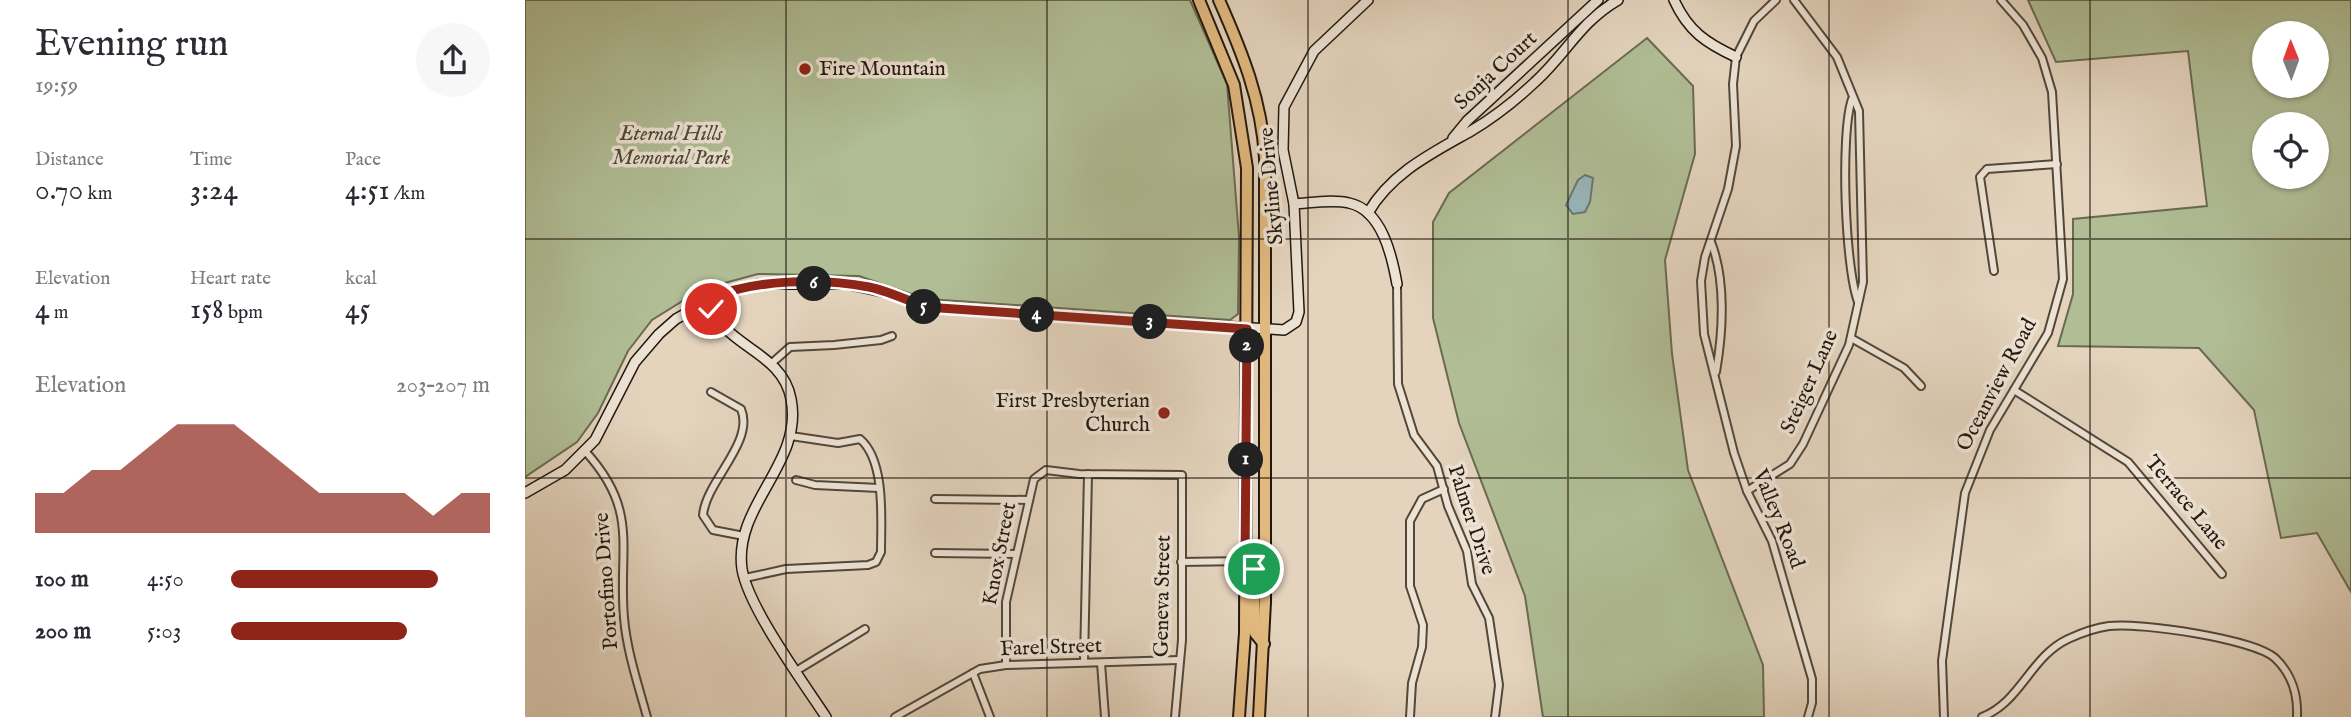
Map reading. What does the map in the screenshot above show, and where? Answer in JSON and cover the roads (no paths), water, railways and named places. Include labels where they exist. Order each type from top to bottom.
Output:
[{"type":"main road","points":[[1199,0],[1234,85],[1247,168],[1245,561],[1240,717]]},
{"type":"main road","points":[[1219,0],[1251,76],[1264,139],[1264,644],[1259,717]]},
{"type":"main road","points":[[1245,561],[1254,569],[1255,633],[1264,644]]},
{"type":"street","name":"Skyline Drive","points":[[1264,330],[1284,330],[1296,322],[1299,312],[1294,204],[1283,150],[1284,107],[1314,51],[1368,0]]},
{"type":"street","name":"Sonja Court","points":[[1450,141],[1467,121],[1598,0]]},
{"type":"street","name":"Sonja Court","points":[[1368,213],[1378,195],[1401,173],[1450,141],[1473,130],[1520,95],[1594,16],[1618,0]]},
{"type":"street","points":[[1674,0],[1689,29],[1706,43],[1736,57]]},
{"type":"street","name":"Valley Road","points":[[1776,0],[1753,21],[1736,57],[1733,85],[1736,146],[1728,189],[1701,281],[1704,334],[1734,453],[1747,491],[1772,541],[1812,678],[1812,703],[1808,717]]},
{"type":"street","name":"Steiger Lane","points":[[1747,491],[1790,464],[1803,444],[1851,338],[1863,282],[1859,111],[1837,57],[1794,0]]},
{"type":"street","name":"Oceanview Road","points":[[1944,717],[1942,661],[1965,493],[1990,430],[2048,333],[2063,279],[2052,92],[2042,58],[2023,25],[2000,0]]},
{"type":"street","name":"Steiger Lane","points":[[1852,99],[1848,111],[1847,177],[1851,283],[1859,303]]},
{"type":"street","points":[[1994,271],[1980,177],[1987,169],[2057,164]]},
{"type":"street","points":[[1294,204],[1347,202],[1359,205],[1368,213]]},
{"type":"street","name":"Palmer Drive","points":[[1368,213],[1382,232],[1397,284],[1398,384],[1414,435],[1437,466],[1467,551],[1472,584],[1489,618],[1499,685],[1495,717]]},
{"type":"street","name":"Valley Road","points":[[1711,242],[1717,258],[1720,290],[1716,374]]},
{"type":"street","points":[[525,493],[565,470],[585,451],[613,410],[635,362],[676,319],[709,299],[758,284],[846,284],[888,293],[925,307],[1264,330]]},
{"type":"street","points":[[709,299],[711,309],[727,331],[772,363],[784,378],[791,397],[791,436],[782,460],[746,525],[742,569],[750,596],[826,717]]},
{"type":"street","points":[[772,363],[790,347],[857,343],[892,336]]},
{"type":"street","points":[[1851,338],[1904,368],[1921,386]]},
{"type":"street","name":"Terrace Lane","points":[[2014,390],[2127,462],[2223,574]]},
{"type":"street","points":[[711,392],[741,409],[743,433],[704,501],[703,515],[713,530],[744,536]]},
{"type":"street","points":[[745,578],[786,569],[868,565],[876,562],[881,552],[879,488],[866,445],[860,439],[838,443],[791,436]]},
{"type":"street","name":"Portofino Drive","points":[[585,451],[612,485],[622,514],[624,620],[629,655],[647,717]]},
{"type":"street","name":"Knox Street","points":[[1006,665],[1006,602],[1034,479],[1041,471],[1088,474]]},
{"type":"street","points":[[1084,662],[1088,474]]},
{"type":"street","name":"Geneva Street","points":[[1088,474],[1182,475],[1182,640],[1175,717]]},
{"type":"street","points":[[796,480],[815,485],[879,488]]},
{"type":"street","points":[[1411,717],[1412,683],[1422,647],[1423,625],[1410,586],[1410,521],[1422,499],[1444,489]]},
{"type":"street","points":[[935,499],[1028,500]]},
{"type":"street","points":[[935,553],[1016,554]]},
{"type":"street","points":[[1181,562],[1245,561]]},
{"type":"street","points":[[1982,717],[1995,712],[2012,699],[2036,664],[2064,641],[2089,630],[2124,625],[2255,645],[2275,658],[2286,671],[2298,702],[2297,717]]},
{"type":"street","points":[[796,671],[865,629]]},
{"type":"street","name":"Farel Street","points":[[895,717],[973,673],[1006,665],[1179,660]]},
{"type":"street","points":[[1101,663],[1105,717]]},
{"type":"street","points":[[973,673],[990,717]]},
{"type":"water","points":[[1585,175],[1593,178],[1590,202],[1585,212],[1573,214],[1566,205],[1578,180]]},
{"type":"place","name":"Fire Mountain","points":[[805,69]]},
{"type":"place","name":"First Presbyterian Church","points":[[1164,413]]},
{"type":"park label","name":"Eternal Hills Memorial Park","points":[[671,146]]}]
